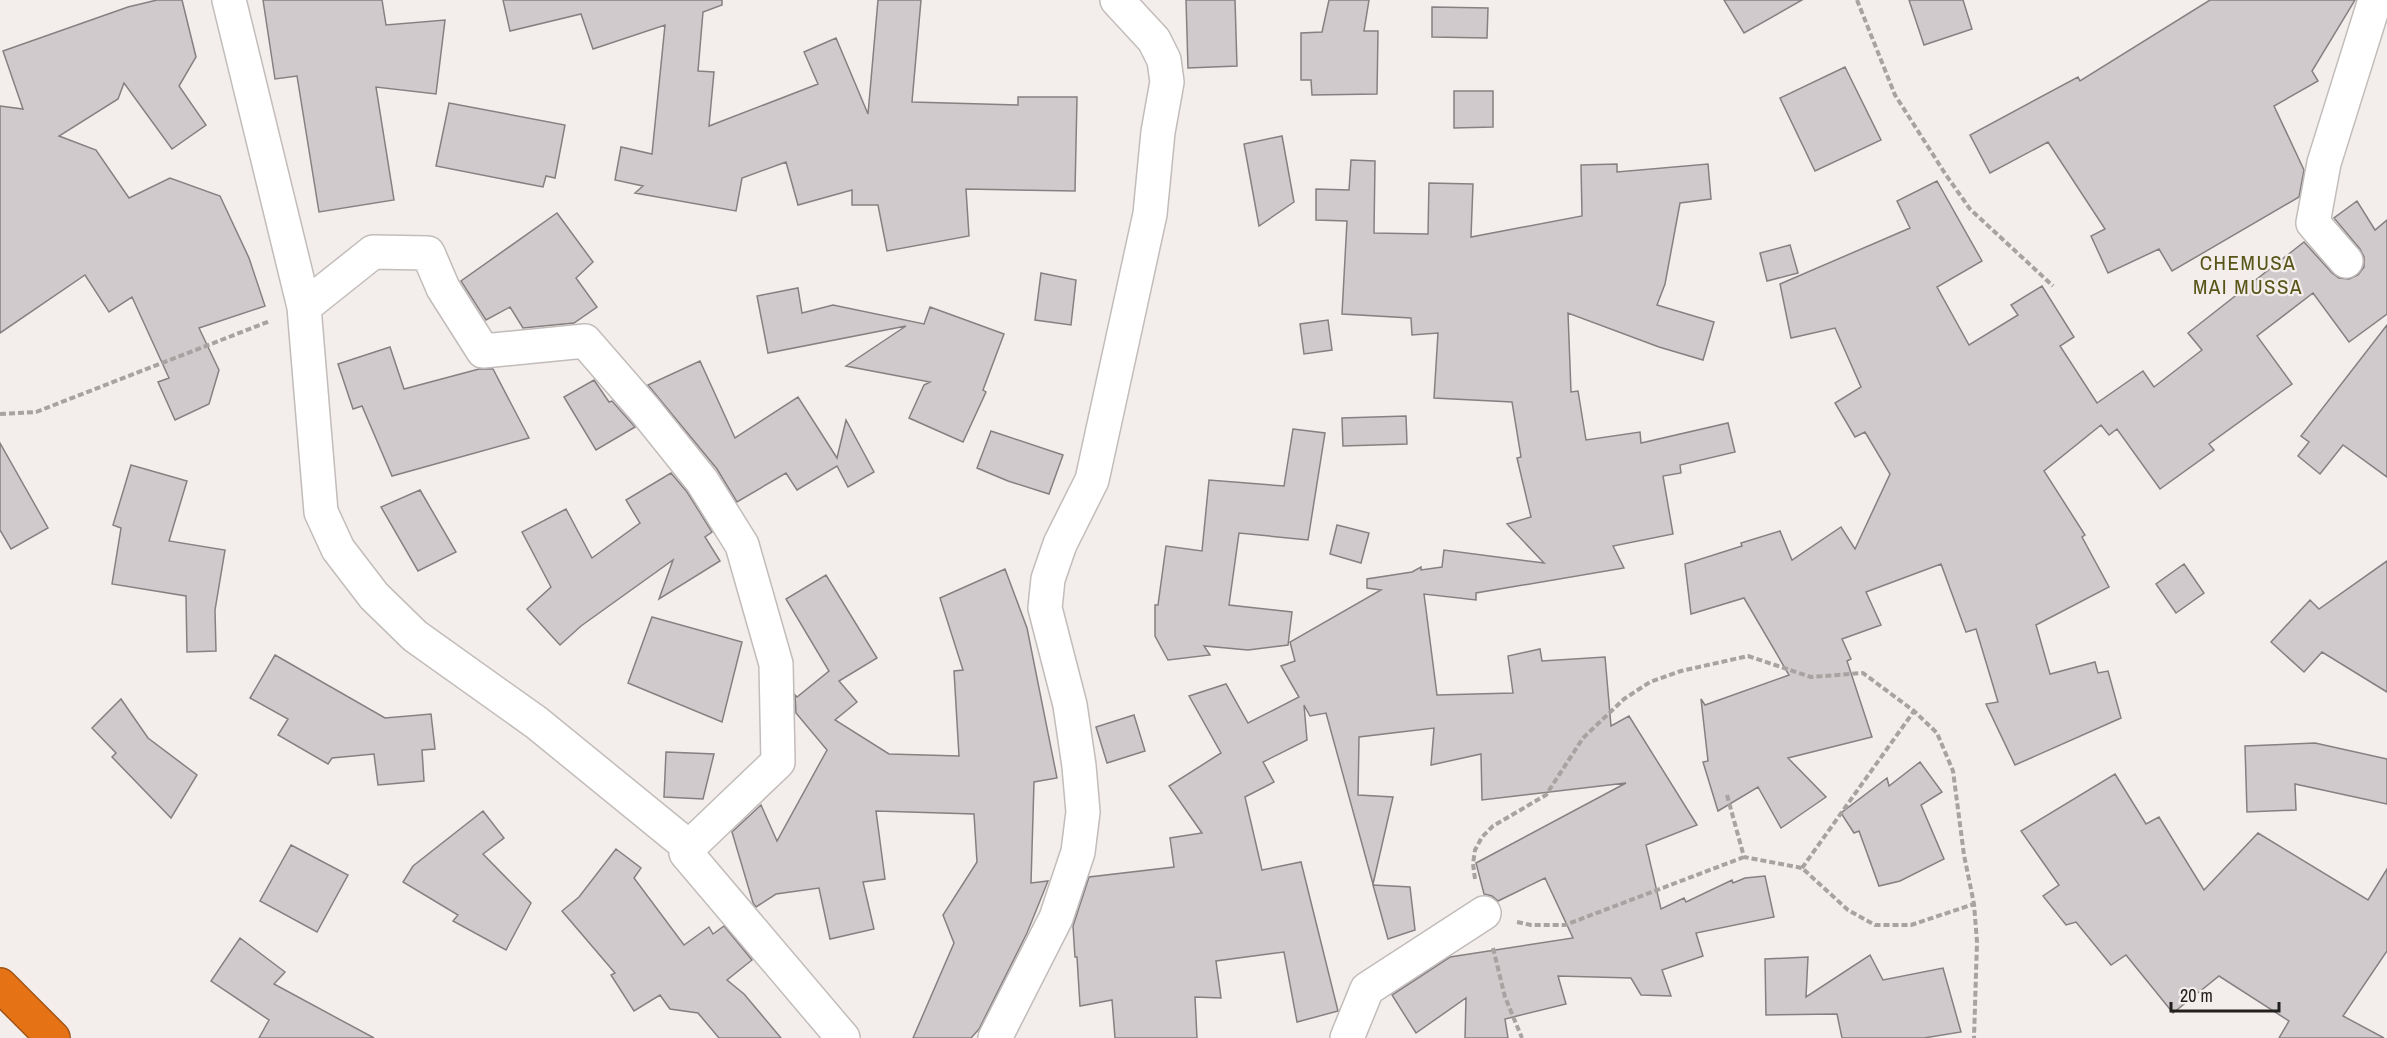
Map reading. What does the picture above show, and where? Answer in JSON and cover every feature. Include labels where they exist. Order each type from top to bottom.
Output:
[{"type":"highway","points":[[0,985],[53,1038]]},
{"type":"street","points":[[229,0],[304,307],[321,512],[338,549],[347,564],[374,596],[415,636],[537,723],[689,847]]},
{"type":"street","points":[[995,1038],[1056,918],[1078,852],[1083,812],[1070,705],[1045,608],[1048,579],[1060,544],[1092,480],[1150,214],[1158,132],[1167,82],[1164,60],[1154,40],[1117,0]]},
{"type":"street","points":[[2346,261],[2313,223],[2324,163],[2375,0]]},
{"type":"street","points":[[304,307],[373,252],[428,253],[443,288],[483,351],[585,341],[702,481],[742,545],[776,664],[778,762],[689,847],[686,854],[843,1038]]},
{"type":"street","points":[[1347,1038],[1367,990],[1484,913]]},
{"type":"path","points":[[1857,0],[1895,94],[1946,175],[1970,209],[2053,286]]},
{"type":"path","points":[[0,414],[36,412],[151,369],[304,307]]},
{"type":"path","points":[[1475,850],[1482,837],[1493,826],[1546,795],[1583,738],[1624,699],[1650,682],[1681,671],[1748,656],[1811,677],[1863,673],[1914,711],[1937,733],[1953,771],[1964,855],[1974,904],[1977,966],[1974,1038]]},
{"type":"path","points":[[1802,868],[1914,711]]},
{"type":"path","points":[[1727,795],[1744,857]]},
{"type":"path","points":[[1522,1038],[1505,997],[1484,913],[1531,925],[1565,925],[1744,857],[1802,868],[1848,910],[1875,925],[1911,926],[1974,904]]},
{"type":"building","points":[[157,0],[182,0],[196,57],[179,86],[206,125],[172,149],[124,83],[118,99],[59,136],[96,150],[129,198],[170,178],[220,196],[249,258],[265,306],[199,328],[219,370],[209,404],[175,420],[158,382],[169,378],[132,297],[109,312],[85,275],[0,333],[0,106],[23,109],[3,51],[128,7]]},
{"type":"building","points":[[263,0],[382,0],[386,25],[445,20],[436,94],[376,87],[394,200],[319,212],[297,76],[275,79]]},
{"type":"building","points":[[503,0],[722,0],[722,5],[703,12],[698,71],[714,72],[709,126],[818,84],[804,52],[836,38],[868,114],[878,0],[921,0],[912,102],[1018,105],[1018,97],[1077,97],[1075,191],[966,189],[969,236],[887,251],[878,205],[852,205],[852,190],[798,205],[786,162],[742,178],[736,211],[635,193],[643,186],[615,180],[621,147],[652,154],[665,25],[593,49],[581,14],[510,31]]},
{"type":"building","points":[[1186,0],[1235,0],[1237,66],[1188,68]]},
{"type":"building","points":[[1329,0],[1369,0],[1364,31],[1378,31],[1377,94],[1312,95],[1311,80],[1301,80],[1301,33],[1322,32]]},
{"type":"building","points":[[1724,0],[1802,0],[1744,33]]},
{"type":"building","points":[[1909,0],[1963,0],[1972,29],[1924,45]]},
{"type":"building","points":[[2210,0],[2355,0],[2312,71],[2318,81],[2274,106],[2304,170],[2299,197],[2172,271],[2159,249],[2108,273],[2091,236],[2105,229],[2048,142],[1990,173],[1970,135],[2078,77],[2080,81]]},
{"type":"building","points":[[1432,7],[1488,8],[1487,38],[1432,37]]},
{"type":"building","points":[[1845,67],[1881,140],[1815,171],[1780,98]]},
{"type":"building","points":[[1454,91],[1493,91],[1493,127],[1454,128]]},
{"type":"building","points":[[449,103],[565,125],[555,178],[546,176],[543,187],[436,166]]},
{"type":"building","points":[[1282,136],[1294,202],[1259,226],[1244,144]]},
{"type":"building","points":[[1351,160],[1375,161],[1374,233],[1428,234],[1429,183],[1473,184],[1471,237],[1582,216],[1581,165],[1617,164],[1617,172],[1708,164],[1711,199],[1680,203],[1665,284],[1657,305],[1714,322],[1703,360],[1659,347],[1568,313],[1571,392],[1578,391],[1586,440],[1640,432],[1641,443],[1728,423],[1735,452],[1680,465],[1681,473],[1663,476],[1673,534],[1613,546],[1624,568],[1476,593],[1476,600],[1424,594],[1437,695],[1513,693],[1508,656],[1540,649],[1542,661],[1605,657],[1611,726],[1629,716],[1697,825],[1646,845],[1661,909],[1684,898],[1686,902],[1732,880],[1733,883],[1745,878],[1765,876],[1774,917],[1696,933],[1703,956],[1662,970],[1671,996],[1641,995],[1631,978],[1558,976],[1566,1004],[1505,1019],[1508,1038],[1465,1038],[1466,998],[1416,1033],[1392,995],[1450,957],[1573,938],[1545,878],[1498,901],[1484,894],[1476,863],[1626,783],[1482,800],[1481,754],[1431,765],[1434,728],[1359,737],[1358,795],[1393,797],[1373,884],[1326,713],[1310,716],[1304,705],[1307,740],[1263,762],[1274,782],[1245,797],[1262,870],[1301,862],[1338,1011],[1297,1022],[1284,952],[1216,961],[1221,998],[1195,997],[1197,1038],[1115,1038],[1112,1000],[1080,1006],[1073,926],[1089,877],[1174,867],[1170,838],[1202,833],[1169,786],[1221,753],[1189,696],[1226,684],[1248,723],[1299,697],[1281,666],[1295,661],[1290,642],[1381,590],[1367,588],[1367,579],[1412,572],[1421,567],[1421,570],[1442,567],[1444,550],[1544,563],[1507,524],[1531,517],[1517,458],[1521,457],[1512,402],[1434,398],[1438,333],[1412,335],[1411,318],[1342,314],[1347,221],[1316,220],[1316,189],[1349,190]]},
{"type":"building","points":[[1937,181],[1982,261],[1937,287],[1969,345],[2018,315],[2011,305],[2042,286],[2074,337],[2060,346],[2097,403],[2143,371],[2154,387],[2202,350],[2188,333],[2304,242],[2339,278],[2349,279],[2358,275],[2364,267],[2364,257],[2334,218],[2357,201],[2375,230],[2387,220],[2387,314],[2349,342],[2313,293],[2257,336],[2292,384],[2209,444],[2214,450],[2160,489],[2117,429],[2109,435],[2101,425],[2044,471],[2085,535],[2082,537],[2109,587],[2036,625],[2050,674],[2095,662],[2098,673],[2108,671],[2121,718],[2015,765],[1986,704],[1998,702],[1976,629],[1966,632],[1941,564],[1866,592],[1881,625],[1842,639],[1851,659],[1847,661],[1872,737],[1788,758],[1826,797],[1781,828],[1758,787],[1718,811],[1703,762],[1708,761],[1701,699],[1705,705],[1789,675],[1744,598],[1691,614],[1685,564],[1780,531],[1792,560],[1841,527],[1855,549],[1890,474],[1865,432],[1855,437],[1835,403],[1861,387],[1835,328],[1791,338],[1780,284],[1910,228],[1897,201]]},
{"type":"building","points":[[557,213],[593,262],[576,278],[597,307],[574,323],[523,328],[510,307],[486,320],[461,281]]},
{"type":"building","points":[[1790,245],[1798,273],[1767,281],[1760,253]]},
{"type":"building","points":[[1041,273],[1076,280],[1071,325],[1035,320]]},
{"type":"building","points":[[798,288],[802,313],[833,305],[924,324],[930,307],[1004,334],[983,390],[986,392],[963,442],[909,418],[924,385],[930,382],[846,366],[906,326],[768,353],[757,296]]},
{"type":"building","points":[[1328,320],[1332,350],[1304,354],[1300,324]]},
{"type":"building","points":[[2387,325],[2387,477],[2343,445],[2320,474],[2298,456],[2309,442],[2301,436]]},
{"type":"building","points":[[390,347],[404,389],[479,369],[493,369],[529,438],[392,476],[362,406],[353,409],[338,364]]},
{"type":"building","points":[[700,361],[735,438],[798,397],[837,458],[846,420],[874,472],[848,487],[837,466],[797,490],[786,473],[737,502],[717,469],[648,385]]},
{"type":"building","points":[[594,380],[609,402],[612,401],[635,427],[596,450],[564,397]]},
{"type":"building","points":[[1406,416],[1407,444],[1343,446],[1342,418]]},
{"type":"building","points":[[1293,429],[1325,433],[1308,540],[1239,533],[1229,605],[1292,612],[1288,645],[1248,650],[1204,646],[1210,655],[1168,660],[1155,636],[1155,605],[1158,605],[1166,546],[1202,551],[1209,480],[1284,486]]},
{"type":"building","points":[[991,431],[1063,455],[1049,494],[977,468]]},
{"type":"building","points":[[0,443],[48,528],[11,549],[0,530]]},
{"type":"building","points":[[131,465],[187,481],[169,541],[225,550],[215,610],[216,651],[187,652],[186,596],[112,584],[121,528],[113,525]]},
{"type":"building","points":[[671,473],[687,492],[712,532],[705,537],[720,561],[659,599],[673,560],[581,626],[560,645],[527,609],[551,587],[522,532],[566,509],[592,558],[640,523],[626,500]]},
{"type":"building","points":[[420,490],[456,552],[418,571],[381,507]]},
{"type":"building","points":[[1337,525],[1369,533],[1361,563],[1330,554]]},
{"type":"building","points":[[2387,561],[2387,692],[2322,652],[2304,672],[2271,642],[2310,600],[2319,609]]},
{"type":"building","points":[[2184,564],[2204,593],[2176,613],[2156,584]]},
{"type":"building","points":[[1005,569],[1027,628],[1057,778],[1034,782],[1031,883],[1048,881],[1027,933],[979,1029],[971,1038],[913,1038],[954,943],[943,915],[977,862],[974,814],[876,811],[885,879],[863,882],[874,929],[830,939],[819,888],[776,894],[756,907],[732,832],[761,805],[777,841],[827,750],[796,713],[795,695],[797,697],[829,671],[786,599],[826,575],[877,658],[839,681],[857,702],[835,720],[889,754],[959,756],[954,671],[963,670],[940,598]]},
{"type":"building","points":[[652,617],[742,642],[722,722],[628,683]]},
{"type":"building","points":[[275,655],[385,718],[431,714],[435,749],[422,750],[424,781],[378,785],[374,754],[332,758],[328,764],[278,735],[288,719],[250,698]]},
{"type":"building","points":[[121,699],[148,738],[197,775],[171,818],[112,757],[116,753],[92,728]]},
{"type":"building","points":[[1134,715],[1145,751],[1107,763],[1096,727]]},
{"type":"building","points":[[2315,743],[2387,759],[2387,804],[2295,784],[2296,810],[2247,812],[2245,746]]},
{"type":"building","points":[[666,752],[714,754],[703,799],[664,797]]},
{"type":"building","points":[[1920,762],[1942,792],[1921,805],[1944,859],[1900,881],[1879,886],[1859,831],[1854,833],[1841,813],[1887,778],[1889,786]]},
{"type":"building","points":[[2115,774],[2146,824],[2159,817],[2204,890],[2258,833],[2368,900],[2387,869],[2387,951],[2343,1016],[2384,1038],[2279,1038],[2289,1021],[2219,976],[2173,1013],[2126,955],[2111,965],[2076,922],[2066,925],[2043,896],[2059,885],[2021,831]]},
{"type":"building","points":[[483,811],[504,838],[483,854],[531,903],[506,950],[453,921],[458,915],[403,882],[413,866]]},
{"type":"building","points":[[291,845],[348,875],[317,932],[260,901]]},
{"type":"building","points":[[616,849],[641,868],[634,878],[684,945],[709,927],[713,934],[724,926],[752,960],[727,980],[744,994],[781,1038],[719,1038],[698,1013],[670,1009],[660,995],[634,1011],[611,975],[615,973],[562,911],[579,897]]},
{"type":"building","points":[[1373,885],[1410,887],[1415,930],[1388,939]]},
{"type":"building","points":[[240,938],[285,972],[274,984],[374,1038],[259,1038],[269,1020],[211,981]]},
{"type":"building","points":[[1870,955],[1883,980],[1943,968],[1961,1032],[1924,1038],[1842,1038],[1837,1014],[1766,1015],[1765,959],[1808,957],[1806,997]]},
{"type":"district","name":"CHEMUSA MAI MUSSA","points":[[2248,275]]}]
